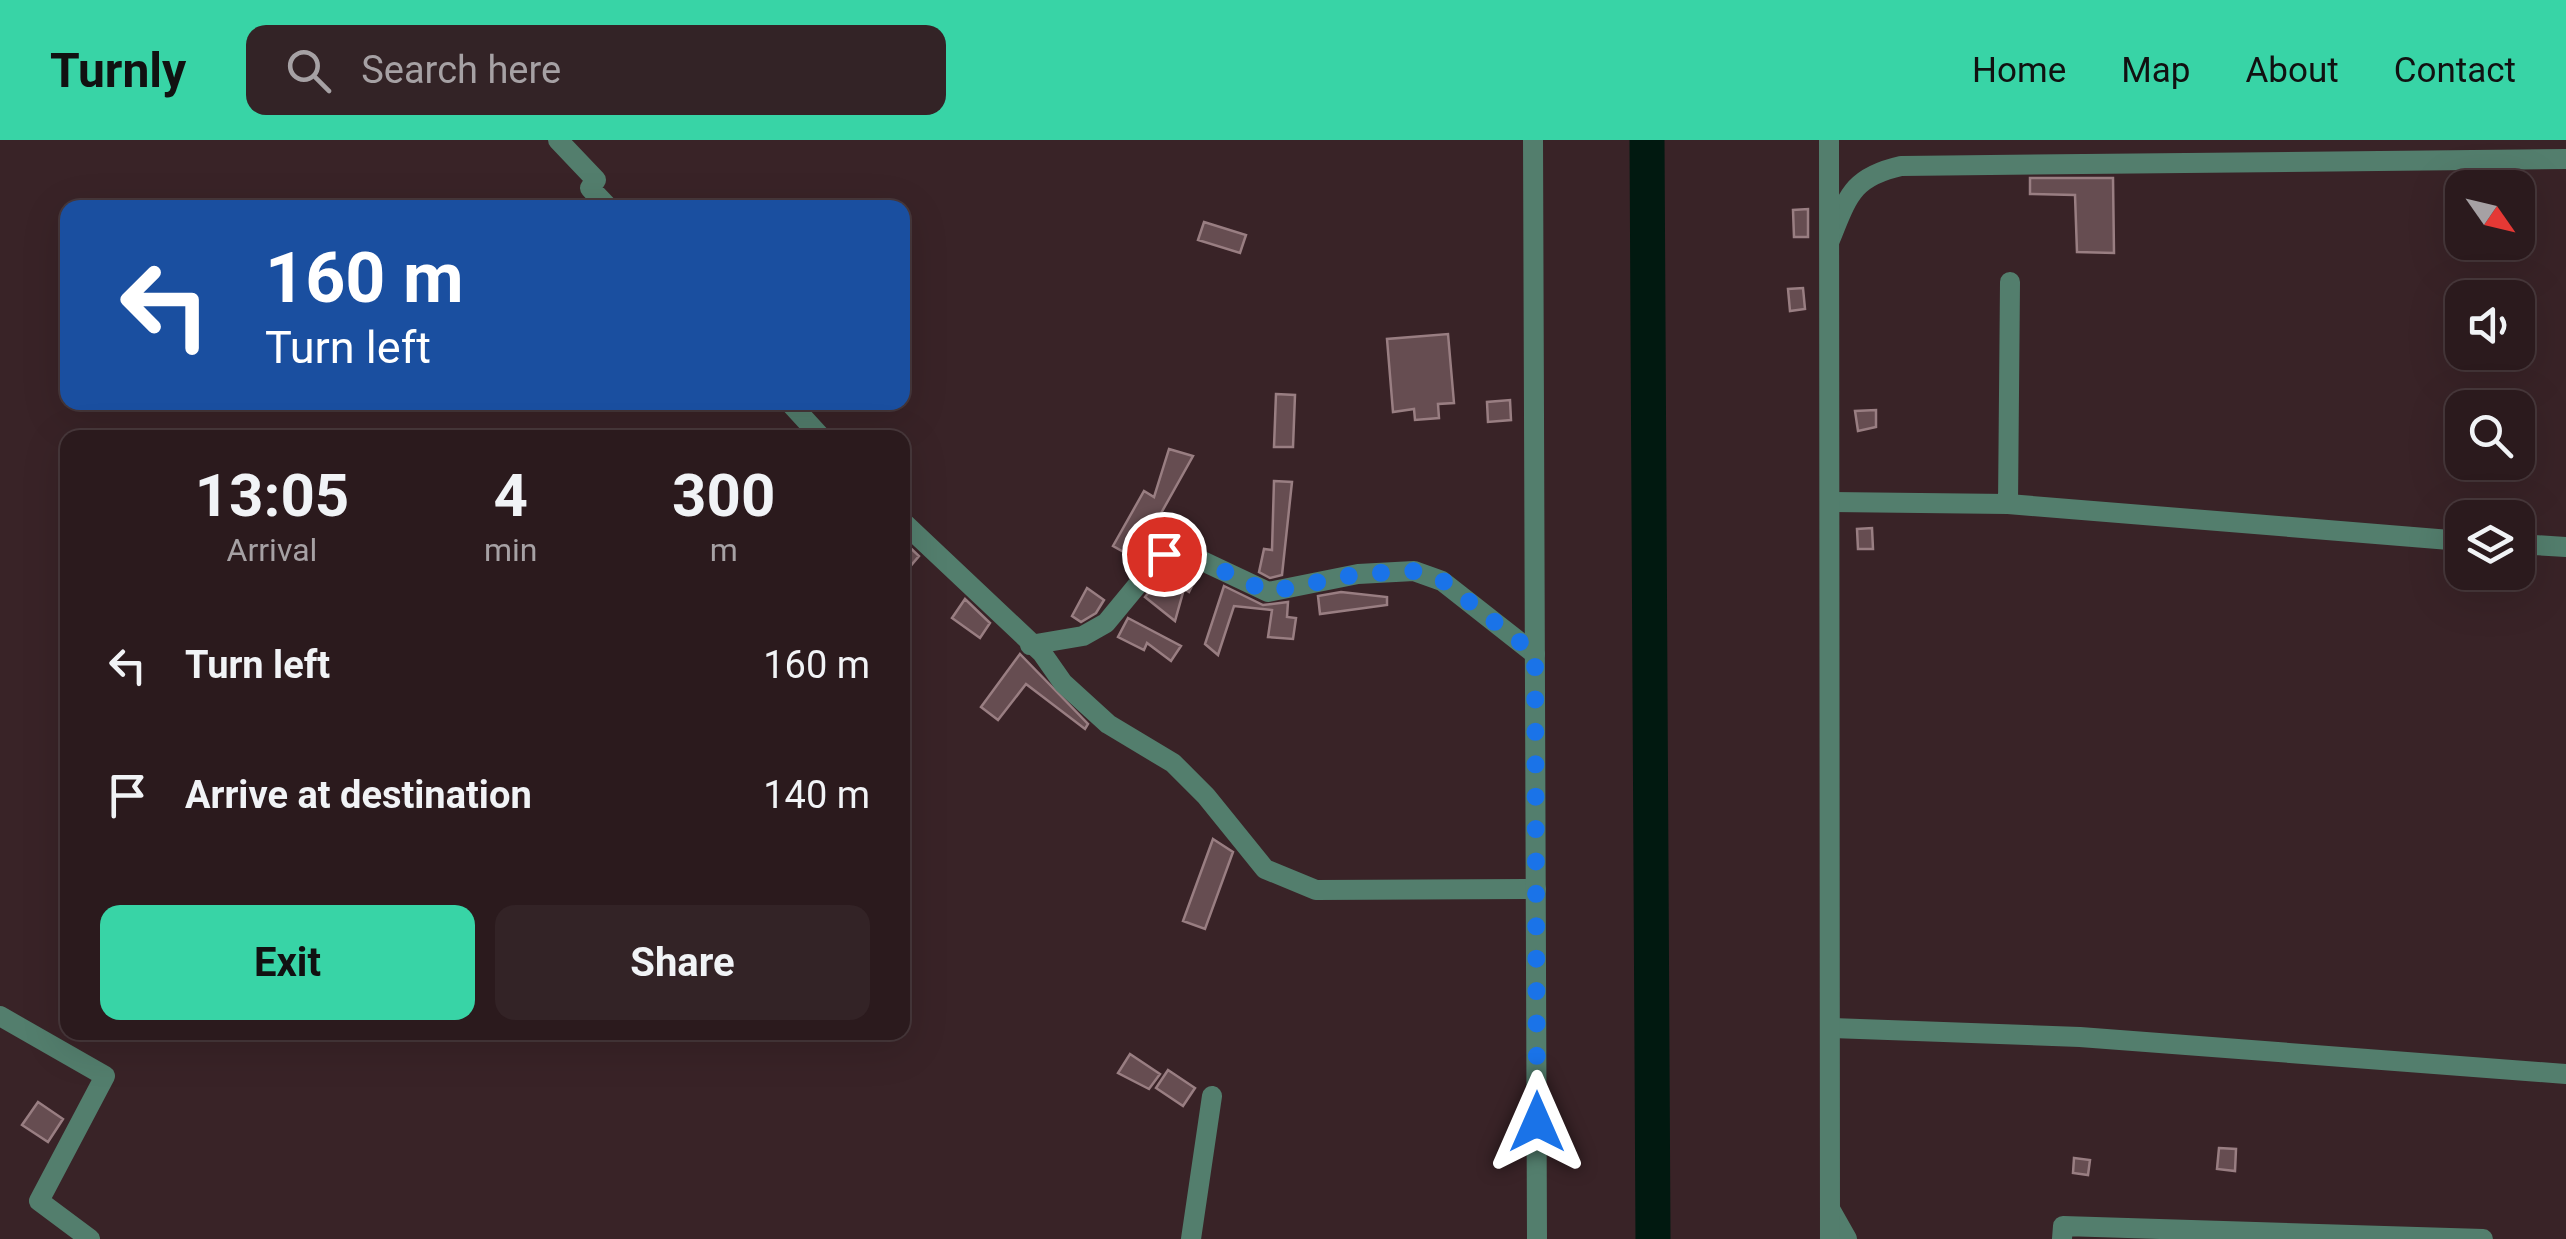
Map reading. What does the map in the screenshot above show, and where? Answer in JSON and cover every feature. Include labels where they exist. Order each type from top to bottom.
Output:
[{"type":"street","points":[[558,140],[596,180],[590,188],[601,200]]},
{"type":"street","points":[[1533,140],[1537,1239]]},
{"type":"street","points":[[1828,140],[1832,502],[1830,1239]]},
{"type":"street","points":[[1830,240],[1846,202],[1869,174],[1901,166],[2566,159]]},
{"type":"street","points":[[2008,504],[2010,282]]},
{"type":"street","points":[[796,410],[815,430]]},
{"type":"street","points":[[1832,502],[2008,504],[2445,540]]},
{"type":"street","points":[[910,529],[1108,724],[1173,763],[1206,796],[1265,868],[1288,882],[1316,890],[1536,889]]},
{"type":"street","points":[[2535,545],[2566,548]]},
{"type":"street","points":[[1030,645],[1083,636],[1106,622],[1164,554],[1194,557],[1268,592],[1358,574],[1414,571],[1442,580],[1535,654]]},
{"type":"street","points":[[0,1016],[105,1076],[103,1089],[60,1158],[40,1201],[90,1239]]},
{"type":"street","points":[[1832,1028],[2080,1036],[2566,1074]]},
{"type":"street","points":[[1191,1239],[1212,1096]]},
{"type":"street","points":[[1830,1209],[1847,1239]]},
{"type":"street","points":[[2062,1239],[2063,1226],[2483,1239]]},
{"type":"building","points":[[2030,178],[2113,178],[2114,253],[2077,252],[2075,195],[2030,194]]},
{"type":"building","points":[[1808,209],[1808,237],[1794,237],[1793,210]]},
{"type":"building","points":[[1204,222],[1246,235],[1240,253],[1198,240]]},
{"type":"building","points":[[1803,288],[1805,309],[1790,311],[1788,289]]},
{"type":"building","points":[[1448,334],[1454,403],[1438,404],[1439,418],[1415,420],[1414,409],[1393,412],[1387,339]]},
{"type":"building","points":[[1276,394],[1295,395],[1293,447],[1274,447]]},
{"type":"building","points":[[1510,400],[1511,420],[1488,422],[1487,402]]},
{"type":"building","points":[[1876,410],[1876,427],[1858,431],[1855,411]]},
{"type":"building","points":[[1169,449],[1193,456],[1150,533],[1145,531],[1131,556],[1113,546],[1144,491],[1154,497]]},
{"type":"building","points":[[1274,481],[1292,482],[1282,575],[1270,578],[1259,572],[1264,549],[1272,550]]},
{"type":"building","points":[[1872,528],[1873,549],[1858,549],[1857,529]]},
{"type":"building","points":[[910,548],[919,556],[910,567]]},
{"type":"building","points":[[1177,569],[1198,574],[1189,592],[1184,589],[1175,621],[1145,597],[1158,581],[1167,588]]},
{"type":"building","points":[[1224,586],[1263,605],[1288,602],[1287,617],[1296,618],[1293,639],[1268,637],[1272,610],[1234,606],[1218,655],[1205,644]]},
{"type":"building","points":[[1087,588],[1104,600],[1096,613],[1081,622],[1072,616]]},
{"type":"building","points":[[1341,592],[1387,597],[1387,605],[1320,614],[1318,596]]},
{"type":"building","points":[[965,599],[990,623],[980,638],[952,618]]},
{"type":"building","points":[[1128,618],[1181,646],[1171,661],[1147,643],[1144,650],[1118,637]]},
{"type":"building","points":[[1020,654],[1088,724],[1085,729],[1026,684],[998,720],[981,707]]},
{"type":"building","points":[[1213,839],[1233,852],[1205,929],[1183,921]]},
{"type":"building","points":[[1130,1054],[1160,1074],[1149,1089],[1118,1073]]},
{"type":"building","points":[[1168,1070],[1195,1088],[1183,1106],[1156,1088]]},
{"type":"building","points":[[38,1102],[63,1119],[48,1142],[22,1125]]},
{"type":"building","points":[[2219,1148],[2236,1149],[2235,1171],[2217,1169]]},
{"type":"building","points":[[2074,1158],[2090,1160],[2088,1175],[2073,1173]]},
{"type":"waterway","points":[[1647,140],[1653,1239]]},
{"type":"route","points":[[1164,554],[1194,557],[1268,592],[1358,574],[1414,571],[1442,580],[1535,654],[1537,1122]]}]
